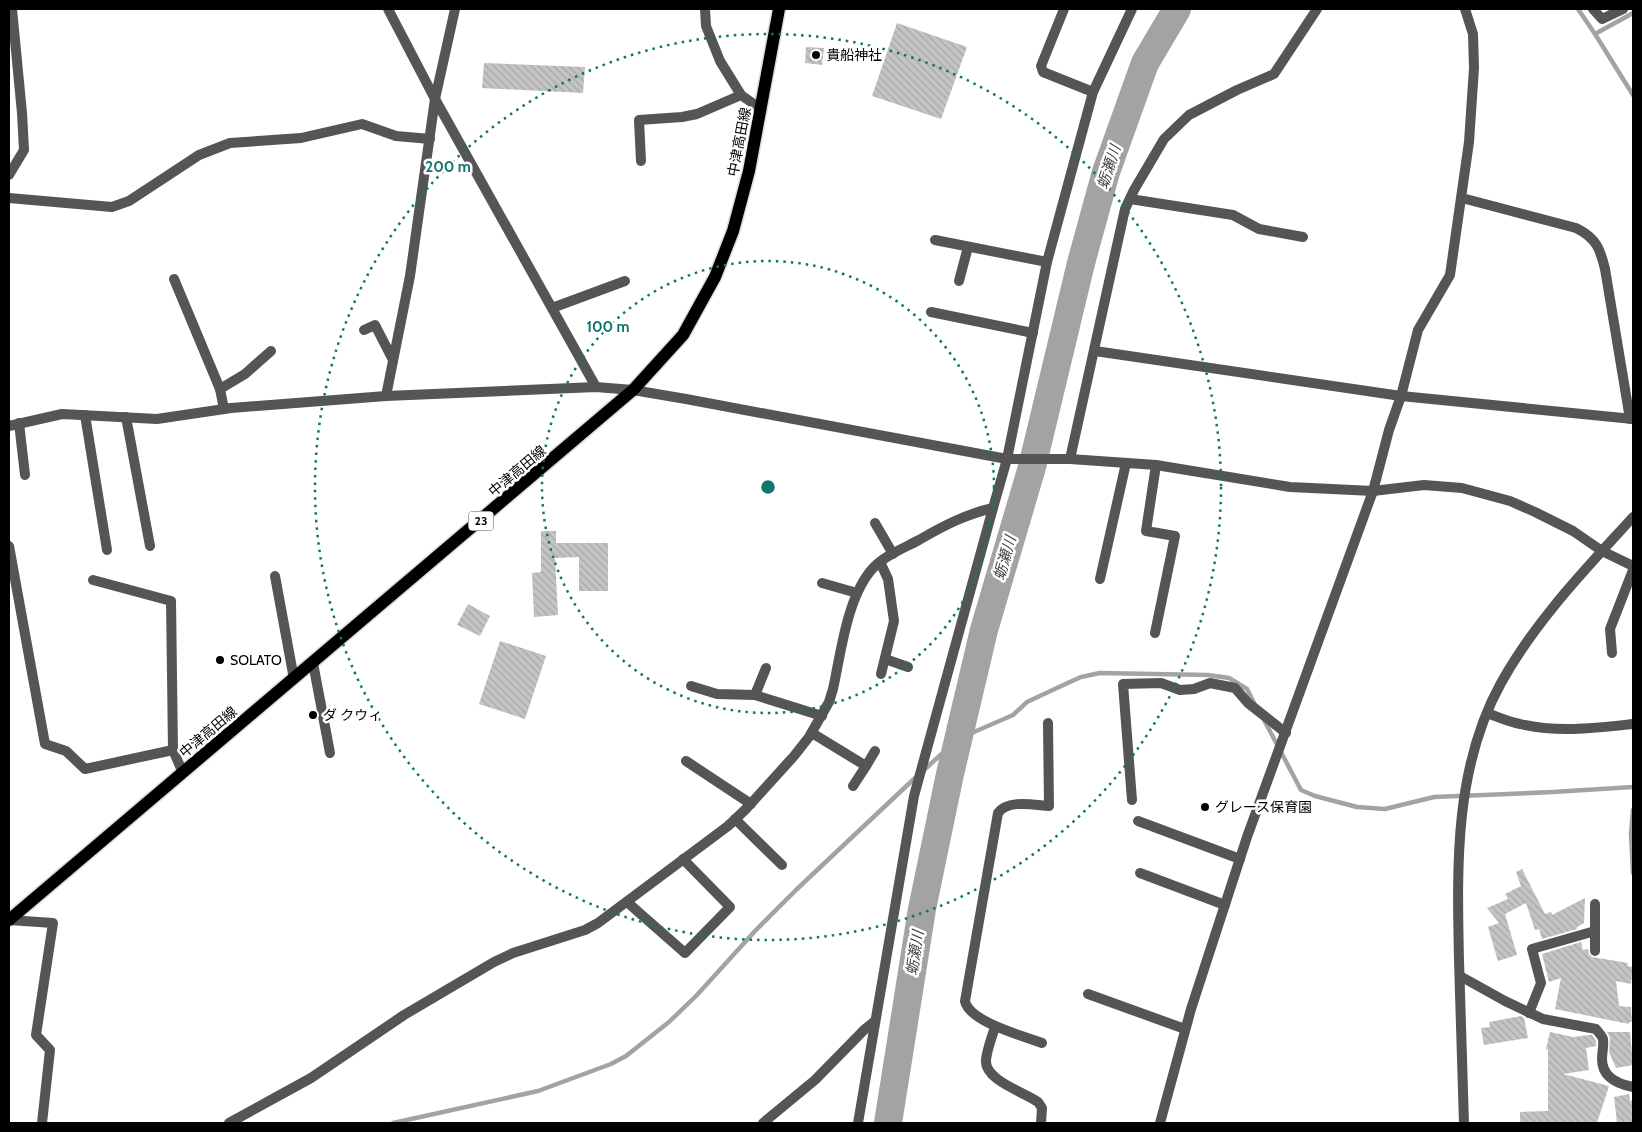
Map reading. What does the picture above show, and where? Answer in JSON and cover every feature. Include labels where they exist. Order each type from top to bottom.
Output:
[{"type":"main road","name":"中津高田線","points":[[9,920],[633,390],[683,335],[715,277],[736,222],[749,171],[779,9]]},
{"type":"street","points":[[9,175],[24,150],[12,9]]},
{"type":"street","points":[[388,9],[435,98],[596,387]]},
{"type":"street","points":[[386,396],[410,276],[435,98],[455,9]]},
{"type":"street","points":[[705,9],[706,26],[720,61],[742,95],[761,109]]},
{"type":"street","points":[[1064,9],[1041,66],[1044,72],[1094,92]]},
{"type":"street","points":[[858,1123],[914,796],[993,508],[1010,459],[1047,262],[1094,92],[1132,9]]},
{"type":"street","points":[[1066,460],[1094,351],[1125,209],[1130,199],[1164,139],[1189,115],[1237,90],[1274,74],[1317,9]]},
{"type":"street","points":[[1160,1123],[1185,1029],[1240,859],[1373,491],[1418,330],[1450,275],[1469,142],[1474,68],[1473,34],[1465,9]]},
{"type":"street","points":[[1593,9],[1602,19],[1622,9]]},
{"type":"street","points":[[642,161],[639,120],[697,114],[742,95]]},
{"type":"street","points":[[9,198],[112,207],[129,201],[199,155],[230,143],[301,138],[362,124],[396,136],[430,139]]},
{"type":"street","points":[[1094,351],[1401,396],[1631,419],[1602,254],[1594,240],[1576,228],[1462,198]]},
{"type":"street","points":[[1130,199],[1233,215],[1259,229],[1303,237]]},
{"type":"street","points":[[935,240],[1047,262]]},
{"type":"street","points":[[959,281],[968,246]]},
{"type":"street","points":[[174,279],[220,389],[224,409]]},
{"type":"street","points":[[552,308],[625,281]]},
{"type":"street","points":[[931,312],[1033,333]]},
{"type":"street","points":[[364,330],[374,325],[393,360]]},
{"type":"street","points":[[220,389],[245,374],[271,352]]},
{"type":"street","points":[[25,475],[14,424],[62,414],[157,418],[224,409],[386,396],[596,387],[633,390],[1010,459],[1156,465],[1290,487],[1373,491],[1424,485],[1462,488],[1510,501],[1535,512],[1573,531],[1602,551],[1633,566]]},
{"type":"street","points":[[85,415],[107,550]]},
{"type":"street","points":[[126,417],[150,546]]},
{"type":"street","points":[[1100,579],[1126,463]]},
{"type":"street","points":[[1154,633],[1175,536],[1146,531],[1156,465]]},
{"type":"street","points":[[230,1123],[311,1078],[404,1015],[494,962],[513,953],[585,930],[598,923],[735,820],[794,756],[822,716],[833,690],[851,609],[857,593],[873,568],[893,554],[946,525],[976,512],[993,508]]},
{"type":"street","points":[[1464,1123],[1458,876],[1462,809],[1469,768],[1487,713],[1501,683],[1536,628],[1633,517]]},
{"type":"street","points":[[875,523],[893,554]]},
{"type":"street","points":[[9,546],[45,744],[66,751],[85,769],[173,750]]},
{"type":"street","points":[[880,562],[888,579],[894,621],[882,674]]},
{"type":"street","points":[[1612,653],[1610,629],[1633,570]]},
{"type":"street","points":[[275,576],[294,679]]},
{"type":"street","points":[[93,580],[171,601],[173,750],[183,773]]},
{"type":"street","points":[[822,583],[857,593]]},
{"type":"street","points":[[885,659],[908,667]]},
{"type":"street","points":[[313,663],[330,753]]},
{"type":"street","points":[[755,695],[766,668]]},
{"type":"street","points":[[1132,800],[1123,684],[1161,684],[1180,690],[1194,689],[1210,684],[1235,688],[1248,703],[1286,733]]},
{"type":"street","points":[[691,686],[717,694],[755,695],[822,716]]},
{"type":"street","points":[[1487,713],[1520,724],[1546,728],[1592,728],[1633,724]]},
{"type":"street","points":[[1042,1043],[996,1026],[974,1014],[966,1006],[966,992],[998,813],[1009,804],[1049,806],[1048,723]]},
{"type":"street","points":[[812,732],[866,766]]},
{"type":"street","points":[[853,786],[875,751]]},
{"type":"street","points":[[686,760],[751,804]]},
{"type":"street","points":[[735,820],[782,864]]},
{"type":"street","points":[[1138,821],[1240,859]]},
{"type":"street","points":[[627,902],[685,953],[730,907],[684,860]]},
{"type":"street","points":[[1140,873],[1225,905]]},
{"type":"street","points":[[1595,951],[1596,904]]},
{"type":"street","points":[[9,920],[53,923],[36,1034],[50,1050],[42,1123]]},
{"type":"street","points":[[1529,1013],[1541,983],[1532,949],[1595,931]]},
{"type":"street","points":[[1460,976],[1543,1019],[1596,1029],[1603,1038],[1602,1069],[1605,1075],[1612,1080],[1633,1087]]},
{"type":"street","points":[[1088,994],[1185,1029]]},
{"type":"street","points":[[763,1123],[815,1080],[874,1022]]},
{"type":"street","points":[[996,1026],[986,1061],[987,1069],[994,1078],[1038,1102],[1042,1108],[1041,1123]]},
{"type":"building","points":[[897,23],[967,47],[941,119],[872,96]]},
{"type":"building","points":[[806,47],[824,48],[822,65],[805,63]]},
{"type":"building","points":[[484,63],[585,67],[583,93],[482,88]]},
{"type":"building","points":[[541,531],[556,531],[556,543],[608,543],[608,591],[579,591],[579,557],[555,558],[558,615],[534,617],[532,573],[541,572]]},
{"type":"building","points":[[468,604],[490,616],[480,636],[457,625]]},
{"type":"building","points":[[500,641],[546,656],[525,719],[479,704]]},
{"type":"building","points":[[1522,869],[1545,914],[1551,912],[1552,915],[1585,898],[1584,923],[1577,927],[1577,929],[1542,939],[1539,929],[1535,930],[1526,903],[1505,914],[1517,955],[1498,961],[1488,927],[1499,923],[1487,908],[1508,899],[1505,894],[1521,886],[1516,872]]},
{"type":"building","points":[[1581,942],[1583,950],[1588,949],[1592,957],[1628,963],[1627,966],[1633,967],[1631,984],[1616,981],[1619,1006],[1631,1007],[1632,1022],[1629,1022],[1629,1024],[1555,1009],[1561,978],[1549,982],[1542,954]]},
{"type":"building","points":[[1521,1016],[1524,1018],[1528,1038],[1484,1045],[1481,1028],[1490,1027],[1489,1022]]},
{"type":"building","points":[[1550,1032],[1573,1037],[1592,1035],[1596,1041],[1596,1046],[1586,1048],[1589,1070],[1563,1074],[1609,1086],[1597,1123],[1520,1123],[1520,1112],[1548,1111],[1548,1050],[1546,1049]]},
{"type":"building","points":[[1607,1032],[1630,1032],[1633,1065],[1616,1068],[1609,1052],[1610,1038]]},
{"type":"building","points":[[1629,1094],[1630,1101],[1633,1100],[1633,1123],[1617,1123],[1614,1097]]},
{"type":"waterway","name":"蛎瀬川","points":[[888,1123],[922,909],[950,774],[984,630],[1032,467],[1081,263],[1106,172],[1145,63],[1177,9]]},
{"type":"waterway","points":[[1578,9],[1633,95]]},
{"type":"waterway","points":[[1595,34],[1633,13]]},
{"type":"waterway","points":[[924,770],[958,739],[1013,715],[1027,702],[1059,687],[1081,677],[1100,673],[1208,675],[1229,678],[1247,689],[1255,705]]},
{"type":"waterway","points":[[1263,718],[1301,790],[1315,796],[1357,807],[1385,809],[1434,797],[1633,787]]},
{"type":"waterway","points":[[393,1123],[538,1091],[611,1064],[626,1056],[669,1022],[797,889],[916,777]]},
{"type":"waterway","points":[[1633,810],[1631,834],[1633,873]]},
{"type":"place","name":"貴船神社","points":[[816,55]]},
{"type":"place","name":"SOLATO","points":[[220,660]]},
{"type":"place","name":"ダ クウィ","points":[[313,715]]},
{"type":"place","name":"グレース保育園","points":[[1205,807]]}]
